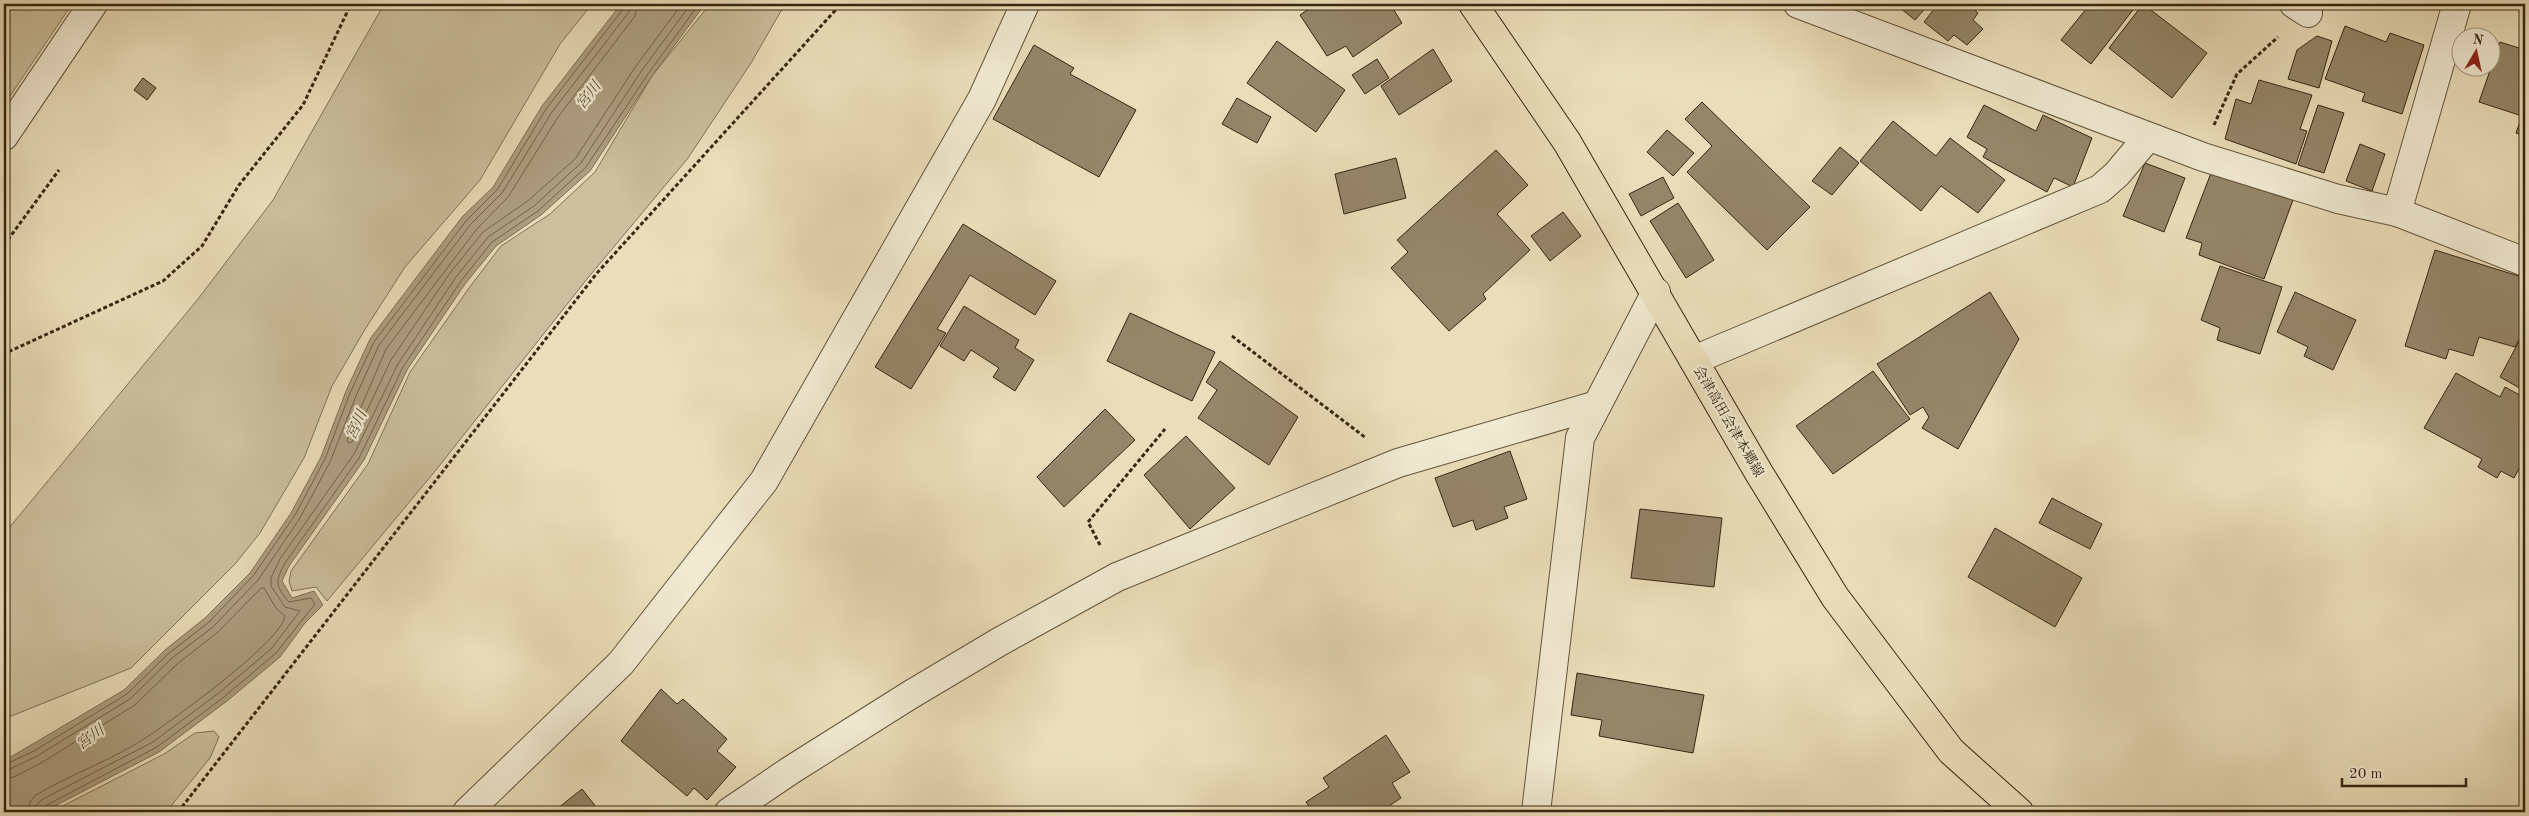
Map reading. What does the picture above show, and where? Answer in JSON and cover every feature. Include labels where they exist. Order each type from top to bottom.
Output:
[{"type":"main road","name":"会津高田会津本郷線","points":[[1473,4],[1567,142],[1656,292],[1677,335],[1694,360],[1759,473],[1835,597],[1951,750],[2019,812]]},
{"type":"street","points":[[4,136],[93,4]]},
{"type":"street","points":[[467,812],[621,664],[764,480],[982,100],[1025,4]]},
{"type":"street","points":[[1798,4],[2203,157],[2338,199],[2397,212],[2525,262]]},
{"type":"street","points":[[2397,212],[2457,4]]},
{"type":"street","points":[[1694,360],[2100,189],[2117,174],[2148,137]]},
{"type":"street","points":[[1536,812],[1580,438],[1656,292]]},
{"type":"street","points":[[729,812],[791,770],[910,695],[999,642],[1117,577],[1398,463],[1597,405]]},
{"type":"path","points":[[4,356],[8,352],[163,281],[202,246],[239,185],[303,104],[351,4]]},
{"type":"path","points":[[178,812],[597,273],[841,4]]},
{"type":"path","points":[[2203,157],[2215,123],[2237,74],[2301,8]]},
{"type":"path","points":[[4,245],[59,170]]},
{"type":"path","points":[[1232,336],[1398,463]]},
{"type":"path","points":[[1117,577],[1088,522],[1165,429]]},
{"type":"shaded area","points":[[4,4],[72,4],[4,105]]},
{"type":"shaded area","points":[[384,4],[592,4],[560,44],[480,180],[405,267],[364,331],[332,386],[304,458],[260,533],[235,564],[131,668],[4,719],[4,534],[198,299],[273,200]]},
{"type":"shaded area","points":[[710,4],[785,4],[751,63],[688,158],[587,279],[436,470],[327,601],[316,587],[292,591],[289,581],[291,571],[368,464],[410,372],[469,288],[501,246],[550,214],[595,172],[652,76]]},
{"type":"shaded area","points":[[214,731],[219,737],[210,758],[166,812],[51,812],[164,754],[195,733]]},
{"type":"water","name":"宮川","points":[[621,4],[705,4],[652,76],[590,171],[541,215],[496,246],[465,284],[407,370],[364,460],[289,566],[282,581],[292,598],[314,591],[323,605],[305,623],[280,657],[227,701],[159,752],[43,812],[4,812],[4,761],[124,690],[165,650],[205,618],[250,573],[291,513],[321,457],[346,391],[370,339],[462,217],[493,187],[542,106]]},
{"type":"building","points":[[1316,4],[1390,4],[1402,23],[1353,57],[1346,46],[1327,56],[1300,15]]},
{"type":"building","points":[[1895,4],[1929,4],[1915,20]]},
{"type":"building","points":[[1938,4],[1967,4],[1978,13],[1973,20],[1983,29],[1967,45],[1954,35],[1948,41],[1924,22]]},
{"type":"building","points":[[2090,4],[2134,4],[2136,6],[2091,64],[2061,40]]},
{"type":"building","points":[[2143,4],[2207,53],[2172,98],[2109,48]]},
{"type":"building","points":[[2345,26],[2386,42],[2390,33],[2424,45],[2402,114],[2362,101],[2365,93],[2325,79]]},
{"type":"building","points":[[2317,36],[2332,41],[2319,88],[2288,79],[2297,50]]},
{"type":"building","points":[[1277,41],[1345,90],[1316,132],[1247,83]]},
{"type":"building","points":[[2502,43],[2525,50],[2525,136],[2516,133],[2522,116],[2479,102],[2487,78],[2502,78]]},
{"type":"building","points":[[1034,45],[1074,68],[1070,74],[1136,110],[1099,177],[993,119]]},
{"type":"building","points":[[1433,49],[1452,81],[1399,115],[1381,86]]},
{"type":"building","points":[[1377,59],[1389,78],[1365,94],[1352,75]]},
{"type":"building","points":[[143,78],[156,88],[147,100],[134,90]]},
{"type":"building","points":[[2259,80],[2312,95],[2300,129],[2307,131],[2296,164],[2225,139],[2236,99],[2251,104]]},
{"type":"building","points":[[1237,98],[1271,117],[1257,143],[1222,124]]},
{"type":"building","points":[[1702,102],[1810,207],[1767,250],[1687,172],[1712,146],[1685,119]]},
{"type":"building","points":[[1984,105],[2036,131],[2043,115],[2092,138],[2073,187],[2054,178],[2047,192],[1983,157],[1987,149],[1967,137]]},
{"type":"building","points":[[2318,105],[2344,113],[2324,173],[2298,165]]},
{"type":"building","points":[[1893,121],[1936,156],[1950,138],[2005,180],[1978,213],[1941,186],[1921,211],[1860,161]]},
{"type":"building","points":[[1667,130],[1694,153],[1673,176],[1647,152]]},
{"type":"building","points":[[2360,144],[2385,154],[2372,191],[2346,181]]},
{"type":"building","points":[[1840,147],[1859,163],[1832,195],[1812,181]]},
{"type":"building","points":[[1496,150],[1528,185],[1497,214],[1530,250],[1483,294],[1486,299],[1449,331],[1391,268],[1408,252],[1397,240]]},
{"type":"building","points":[[1396,158],[1406,198],[1344,214],[1335,174]]},
{"type":"building","points":[[2145,163],[2185,178],[2164,232],[2123,216]]},
{"type":"building","points":[[2211,173],[2293,200],[2264,279],[2199,255],[2202,243],[2186,238]]},
{"type":"building","points":[[1663,177],[1674,198],[1641,216],[1629,194]]},
{"type":"building","points":[[1678,203],[1714,260],[1686,278],[1650,221]]},
{"type":"building","points":[[1563,212],[1581,236],[1550,261],[1531,236]]},
{"type":"building","points":[[963,224],[1056,281],[1035,315],[970,275],[937,329],[946,333],[911,389],[875,367]]},
{"type":"building","points":[[2435,250],[2525,278],[2525,328],[2515,347],[2479,337],[2473,356],[2449,349],[2446,359],[2405,346]]},
{"type":"building","points":[[2220,266],[2282,287],[2260,354],[2217,340],[2220,328],[2201,320]]},
{"type":"building","points":[[1990,292],[2019,339],[1958,449],[1922,428],[1929,417],[1923,407],[1910,415],[1877,364]]},
{"type":"building","points":[[2295,292],[2356,320],[2333,370],[2304,356],[2308,347],[2277,332]]},
{"type":"building","points":[[964,306],[1019,340],[1015,348],[1034,360],[1015,391],[993,377],[999,368],[971,350],[964,361],[940,346]]},
{"type":"building","points":[[1130,313],[1215,352],[1192,401],[1107,361]]},
{"type":"building","points":[[2525,330],[2525,391],[2500,377]]},
{"type":"building","points":[[1220,361],[1298,417],[1269,465],[1198,418],[1217,390],[1206,382]]},
{"type":"building","points":[[1873,371],[1910,419],[1833,474],[1796,426]]},
{"type":"building","points":[[2456,373],[2500,397],[2505,387],[2525,398],[2525,457],[2514,478],[2501,471],[2497,478],[2478,467],[2482,459],[2424,428]]},
{"type":"building","points":[[1105,409],[1135,440],[1064,507],[1037,477]]},
{"type":"building","points":[[1186,436],[1235,488],[1190,529],[1144,475]]},
{"type":"building","points":[[1510,451],[1527,499],[1504,507],[1508,518],[1476,530],[1473,520],[1453,527],[1435,478]]},
{"type":"building","points":[[2052,498],[2102,524],[2090,549],[2039,523]]},
{"type":"building","points":[[1640,509],[1722,518],[1714,587],[1631,578]]},
{"type":"building","points":[[1995,528],[2082,578],[2055,627],[1968,577]]},
{"type":"building","points":[[1577,673],[1704,695],[1693,753],[1599,736],[1602,720],[1571,715]]},
{"type":"building","points":[[661,689],[677,704],[683,699],[727,739],[717,751],[736,767],[707,800],[694,788],[687,796],[621,741]]},
{"type":"building","points":[[1386,735],[1410,772],[1392,783],[1401,798],[1380,812],[1313,812],[1306,802],[1329,787],[1323,778]]},
{"type":"building","points":[[582,789],[600,812],[553,812]]}]
